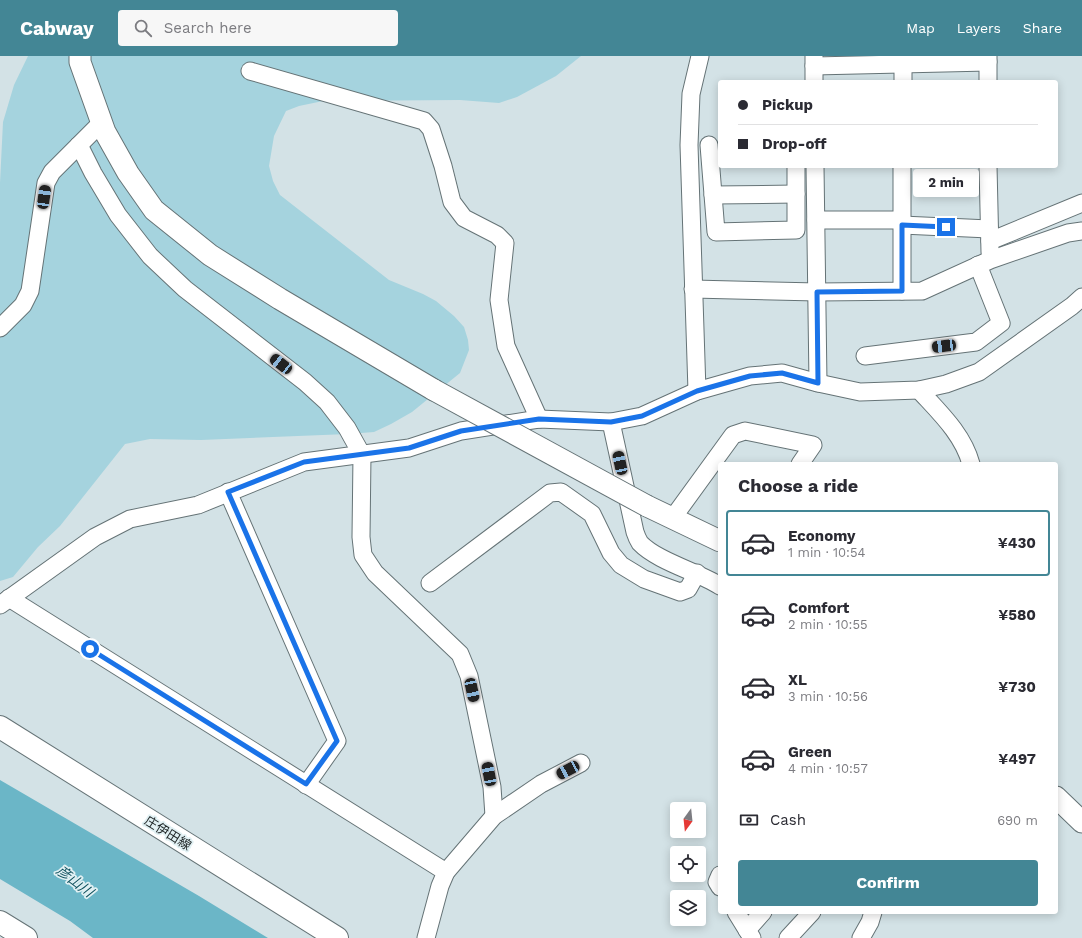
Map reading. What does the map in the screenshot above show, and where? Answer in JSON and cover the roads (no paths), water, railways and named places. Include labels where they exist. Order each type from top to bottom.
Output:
[{"type":"main road","name":"庄伊田線","points":[[0,727],[337,938]]},
{"type":"main road","points":[[0,922],[26,938]]},
{"type":"street","points":[[80,56],[105,132],[128,174],[154,210],[210,255],[280,299],[434,390],[647,506],[718,540]]},
{"type":"street","points":[[697,391],[689,146],[691,94],[700,56]]},
{"type":"street","points":[[814,68],[903,60],[988,59],[988,80]]},
{"type":"street","points":[[903,60],[903,80]]},
{"type":"street","points":[[250,71],[424,121],[431,129],[443,166],[452,202],[464,218],[497,235],[505,243],[499,300],[506,346],[539,419]]},
{"type":"street","points":[[0,328],[23,305],[30,291],[46,183],[52,172],[102,122]]},
{"type":"street","points":[[79,145],[93,173],[118,215],[150,256],[184,289],[305,382],[327,402],[348,428],[362,455],[361,537],[363,555],[375,573],[460,654],[469,676],[492,787],[494,816]]},
{"type":"street","points":[[689,146],[715,152],[714,195],[716,232],[796,230],[796,168]]},
{"type":"street","points":[[815,168],[818,383]]},
{"type":"street","points":[[902,168],[902,291]]},
{"type":"street","points":[[865,356],[976,342],[1000,323],[984,263],[989,235],[988,168]]},
{"type":"street","points":[[714,195],[796,194]]},
{"type":"street","points":[[816,220],[902,223],[989,235],[1082,203]]},
{"type":"street","points":[[693,289],[817,292],[922,291],[984,263],[1068,233],[1082,231]]},
{"type":"street","points":[[446,872],[306,784],[5,602],[95,537],[130,519],[198,505],[304,462],[409,448],[461,431],[539,419],[611,422],[642,416],[697,391],[750,376],[782,373],[860,392],[919,390],[946,384],[979,372],[1072,306],[1082,297]]},
{"type":"street","points":[[919,390],[953,427],[969,455],[971,462]]},
{"type":"street","points":[[611,422],[635,532],[640,543],[658,556],[697,573],[718,585]]},
{"type":"street","points":[[672,519],[733,435],[745,431],[813,445],[801,462]]},
{"type":"street","points":[[228,492],[337,741],[306,784]]},
{"type":"street","points":[[430,583],[550,493],[561,492],[592,514],[611,553],[621,565],[644,579],[680,592],[688,589],[697,573]]},
{"type":"street","points":[[426,938],[440,886],[446,872],[494,816],[541,784],[581,763]]},
{"type":"street","points":[[1058,799],[1082,822]]},
{"type":"street","points":[[737,914],[750,934],[762,914]]},
{"type":"street","points":[[788,938],[810,914]]},
{"type":"street","points":[[860,938],[870,922],[872,914]]},
{"type":"water","name":"彦山川","points":[[0,780],[268,938],[93,938],[70,921],[0,879]]}]
